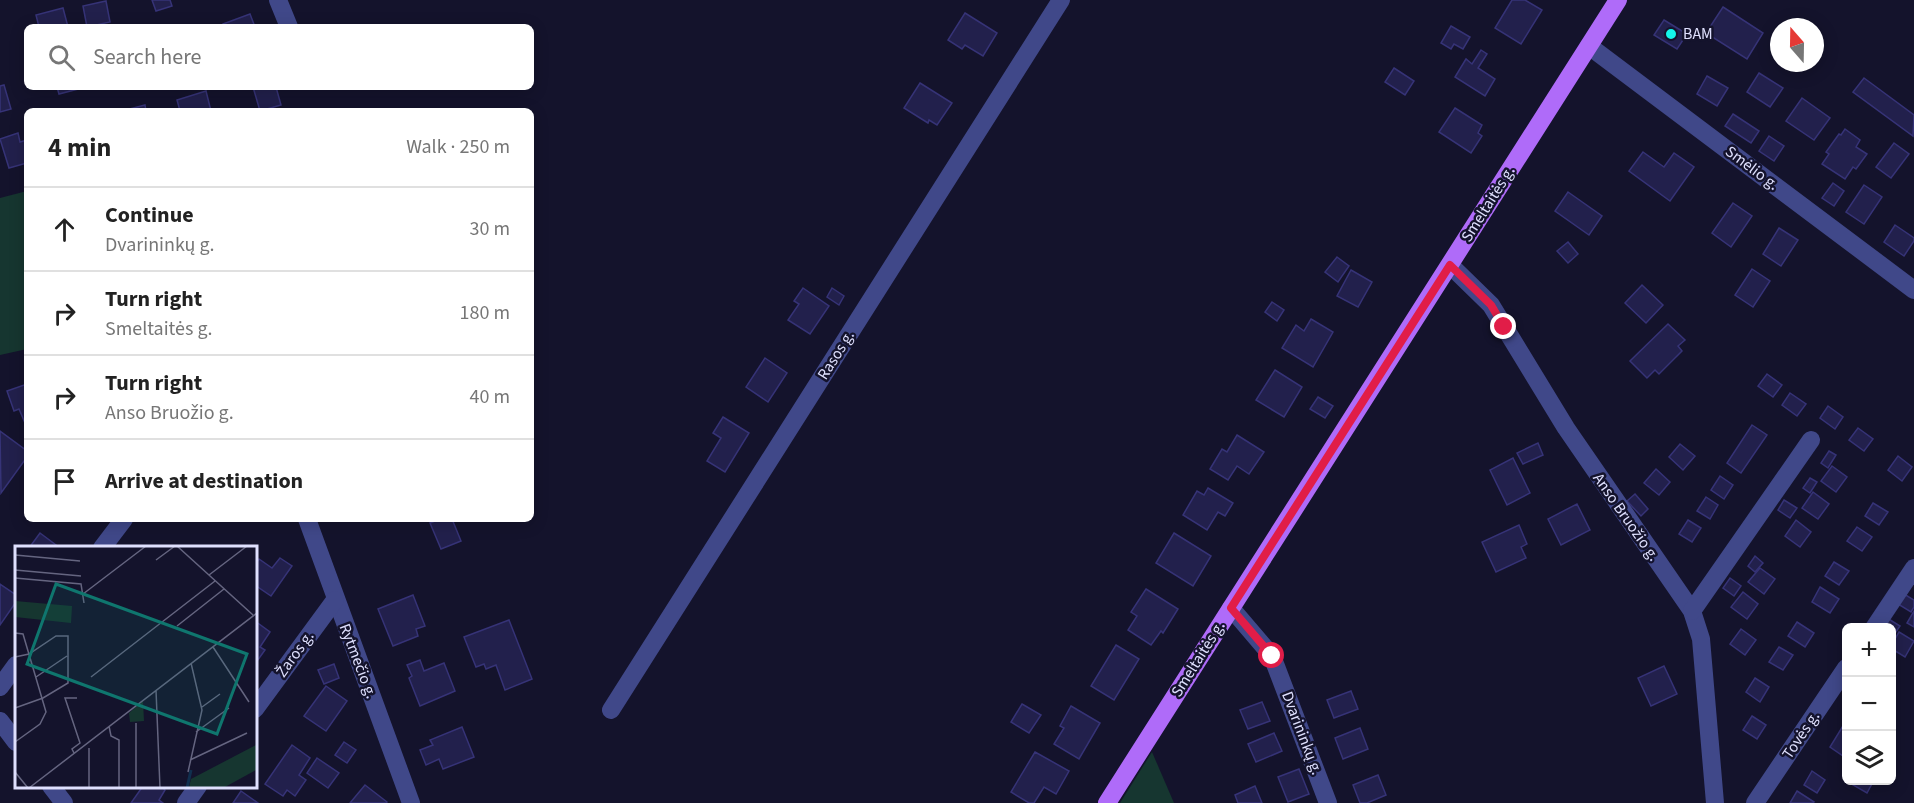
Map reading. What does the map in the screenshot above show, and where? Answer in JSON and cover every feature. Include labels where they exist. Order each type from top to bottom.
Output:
[{"type":"main road","name":"Smeltaitės g.","points":[[1107,803],[1618,0]]},
{"type":"street","points":[[278,0],[288,24]]},
{"type":"street","name":"Rasos g.","points":[[611,710],[1061,0]]},
{"type":"street","name":"Smėlio g.","points":[[1589,46],[1914,290]]},
{"type":"street","name":"Anso Bruožio g.","points":[[1450,265],[1491,305],[1566,428],[1692,611],[1701,639],[1715,803]]},
{"type":"street","points":[[1692,611],[1811,440]]},
{"type":"street","points":[[104,546],[122,522]]},
{"type":"street","name":"Rytmečio g.","points":[[308,522],[411,803]]},
{"type":"street","points":[[1877,623],[1914,568]]},
{"type":"street","name":"Žaros g.","points":[[256,708],[335,600]]},
{"type":"street","name":"Dvarininkų g.","points":[[1231,608],[1272,656],[1328,803]]},
{"type":"street","points":[[0,687],[15,666]]},
{"type":"street","name":"Tovės g.","points":[[1755,803],[1842,674]]},
{"type":"street","points":[[0,721],[15,741]]},
{"type":"street","points":[[53,788],[64,803]]},
{"type":"street","points":[[186,803],[197,788]]},
{"type":"green space","points":[[24,192],[24,350],[0,355],[0,198]]},
{"type":"green space","points":[[1152,752],[1174,803],[1120,803]]},
{"type":"building","points":[[152,0],[170,0],[172,6],[156,11]]},
{"type":"building","points":[[1512,0],[1525,0],[1542,10],[1521,44],[1495,28]]},
{"type":"building","points":[[106,1],[110,22],[86,24],[83,6]]},
{"type":"building","points":[[1723,7],[1763,33],[1747,59],[1706,33]]},
{"type":"building","points":[[63,8],[67,24],[38,24],[36,15]]},
{"type":"building","points":[[965,13],[997,33],[983,56],[965,45],[962,49],[948,40]]},
{"type":"building","points":[[250,14],[254,24],[223,24]]},
{"type":"building","name":"BAM","points":[[1664,20],[1687,34],[1677,49],[1654,35]]},
{"type":"building","points":[[1451,26],[1470,37],[1463,49],[1454,44],[1451,49],[1441,43]]},
{"type":"building","points":[[1481,50],[1487,54],[1478,68],[1495,79],[1485,96],[1455,77],[1466,59],[1472,64]]},
{"type":"building","points":[[1394,68],[1414,81],[1405,95],[1385,82]]},
{"type":"building","points":[[1759,73],[1783,88],[1770,107],[1747,92]]},
{"type":"building","points":[[1707,76],[1728,88],[1717,106],[1697,94]]},
{"type":"building","points":[[1864,78],[1914,115],[1913,136],[1853,92]]},
{"type":"building","points":[[920,83],[952,103],[937,125],[929,120],[928,123],[904,108]]},
{"type":"building","points":[[4,85],[11,109],[0,112],[0,86]]},
{"type":"building","points":[[58,90],[74,90],[59,94]]},
{"type":"building","points":[[254,90],[277,90],[281,105],[259,108]]},
{"type":"building","points":[[206,91],[210,108],[179,108],[177,100]]},
{"type":"building","points":[[1802,98],[1830,118],[1814,140],[1786,121]]},
{"type":"building","points":[[1455,108],[1482,125],[1478,133],[1482,136],[1471,153],[1439,132]]},
{"type":"building","points":[[1733,114],[1759,131],[1751,143],[1725,126]]},
{"type":"building","points":[[1845,129],[1860,140],[1856,147],[1867,154],[1856,169],[1853,167],[1845,179],[1822,164],[1829,154],[1826,152]]},
{"type":"building","points":[[18,133],[20,142],[24,141],[24,164],[9,168],[0,139]]},
{"type":"building","points":[[1769,136],[1784,146],[1774,161],[1759,151]]},
{"type":"building","points":[[1894,143],[1909,154],[1891,178],[1876,167]]},
{"type":"building","points":[[1643,152],[1664,167],[1674,153],[1694,167],[1670,201],[1629,171]]},
{"type":"building","points":[[1833,183],[1844,191],[1834,206],[1822,198]]},
{"type":"building","points":[[1864,185],[1882,197],[1864,224],[1846,212]]},
{"type":"building","points":[[1568,192],[1602,216],[1589,235],[1555,211]]},
{"type":"building","points":[[1733,203],[1752,216],[1731,247],[1712,233]]},
{"type":"building","points":[[1895,225],[1914,238],[1904,256],[1884,242]]},
{"type":"building","points":[[1779,228],[1798,240],[1781,266],[1763,254]]},
{"type":"building","points":[[1568,242],[1578,254],[1568,263],[1557,251]]},
{"type":"building","points":[[1337,257],[1349,266],[1338,282],[1325,272]]},
{"type":"building","points":[[1752,269],[1770,281],[1753,307],[1735,295]]},
{"type":"building","points":[[1351,270],[1372,282],[1358,307],[1337,296]]},
{"type":"building","points":[[1642,285],[1663,305],[1646,323],[1625,303]]},
{"type":"building","points":[[803,288],[829,306],[810,334],[788,320],[799,304],[794,301]]},
{"type":"building","points":[[832,288],[844,296],[839,305],[827,297]]},
{"type":"building","points":[[1272,302],[1284,310],[1277,321],[1265,312]]},
{"type":"building","points":[[1311,319],[1333,332],[1313,367],[1282,348],[1296,325],[1304,331]]},
{"type":"building","points":[[1668,324],[1685,340],[1678,346],[1682,351],[1659,374],[1655,370],[1647,378],[1630,361]]},
{"type":"building","points":[[765,358],[787,373],[768,402],[746,387]]},
{"type":"building","points":[[1275,370],[1302,387],[1284,417],[1256,400]]},
{"type":"building","points":[[1767,374],[1782,385],[1773,397],[1758,386]]},
{"type":"building","points":[[24,385],[24,421],[19,409],[14,411],[7,391]]},
{"type":"building","points":[[1790,393],[1806,404],[1797,416],[1782,405]]},
{"type":"building","points":[[1318,397],[1333,406],[1325,418],[1310,409]]},
{"type":"building","points":[[1828,406],[1843,417],[1835,429],[1820,418]]},
{"type":"building","points":[[723,417],[749,433],[725,472],[707,461],[721,438],[713,433]]},
{"type":"building","points":[[1752,425],[1767,435],[1741,473],[1727,463]]},
{"type":"building","points":[[1858,428],[1873,439],[1864,451],[1849,440]]},
{"type":"building","points":[[0,431],[24,449],[24,461],[1,493]]},
{"type":"building","points":[[1237,435],[1264,452],[1249,474],[1237,466],[1228,480],[1210,469],[1222,449],[1227,452]]},
{"type":"building","points":[[1538,443],[1543,455],[1523,464],[1517,453]]},
{"type":"building","points":[[1680,444],[1695,456],[1683,470],[1669,457]]},
{"type":"building","points":[[1829,451],[1836,455],[1828,468],[1821,463]]},
{"type":"building","points":[[1898,456],[1912,467],[1902,481],[1888,470]]},
{"type":"building","points":[[1513,458],[1530,493],[1507,505],[1490,470]]},
{"type":"building","points":[[1832,466],[1847,477],[1836,492],[1821,481]]},
{"type":"building","points":[[1656,469],[1670,482],[1659,495],[1644,483]]},
{"type":"building","points":[[1720,476],[1733,485],[1724,499],[1711,490]]},
{"type":"building","points":[[1810,478],[1817,482],[1810,493],[1803,488]]},
{"type":"building","points":[[1208,488],[1233,503],[1225,516],[1218,512],[1207,530],[1183,515],[1197,491],[1204,495]]},
{"type":"building","points":[[1813,492],[1829,504],[1818,519],[1802,508]]},
{"type":"building","points":[[1635,494],[1648,509],[1641,516],[1627,501]]},
{"type":"building","points":[[1706,497],[1718,505],[1710,519],[1697,511]]},
{"type":"building","points":[[1784,500],[1797,508],[1790,518],[1778,510]]},
{"type":"building","points":[[1873,503],[1888,512],[1879,525],[1865,516]]},
{"type":"building","points":[[1577,504],[1590,530],[1561,545],[1548,519]]},
{"type":"building","points":[[1688,520],[1701,528],[1692,542],[1679,534]]},
{"type":"building","points":[[1796,520],[1811,532],[1800,547],[1785,536]]},
{"type":"building","points":[[453,522],[461,541],[441,549],[430,523]]},
{"type":"building","points":[[1519,525],[1527,544],[1521,547],[1526,558],[1496,572],[1482,542]]},
{"type":"building","points":[[1857,527],[1872,537],[1862,551],[1847,541]]},
{"type":"building","points":[[40,533],[57,546],[30,546]]},
{"type":"building","points":[[1174,533],[1211,556],[1193,586],[1156,563]]},
{"type":"building","points":[[1755,556],[1763,563],[1755,572],[1748,566]]},
{"type":"building","points":[[280,558],[292,566],[271,596],[256,586],[256,564],[259,559],[272,568]]},
{"type":"building","points":[[1834,562],[1849,571],[1839,585],[1825,576]]},
{"type":"building","points":[[1760,568],[1775,579],[1764,594],[1748,582]]},
{"type":"building","points":[[1730,578],[1741,586],[1734,596],[1723,588]]},
{"type":"building","points":[[0,584],[15,594],[15,603],[0,625]]},
{"type":"building","points":[[1820,587],[1839,599],[1830,613],[1812,602]]},
{"type":"building","points":[[1146,589],[1178,609],[1163,633],[1161,631],[1151,645],[1128,630],[1137,616],[1131,612]]},
{"type":"building","points":[[1743,592],[1758,604],[1747,619],[1731,607]]},
{"type":"building","points":[[1904,594],[1914,600],[1911,612],[1898,604]]},
{"type":"building","points":[[413,595],[425,626],[416,629],[418,636],[393,646],[378,609]]},
{"type":"building","points":[[1914,611],[1914,627],[1907,623]]},
{"type":"building","points":[[1887,618],[1895,623],[1884,623]]},
{"type":"building","points":[[509,620],[532,679],[505,690],[496,665],[486,669],[484,664],[476,667],[464,637]]},
{"type":"building","points":[[256,622],[270,632],[260,647],[265,650],[256,663]]},
{"type":"building","points":[[1797,622],[1814,633],[1805,647],[1788,636]]},
{"type":"building","points":[[1741,629],[1756,640],[1745,655],[1730,644]]},
{"type":"building","points":[[1899,632],[1914,641],[1905,657],[1896,651],[1896,637]]},
{"type":"building","points":[[1116,645],[1139,659],[1114,700],[1091,686]]},
{"type":"building","points":[[1779,647],[1793,655],[1783,670],[1769,662]]},
{"type":"building","points":[[420,660],[424,671],[444,663],[455,691],[420,706],[409,678],[412,676],[407,665]]},
{"type":"building","points":[[334,664],[339,678],[324,684],[318,670]]},
{"type":"building","points":[[1664,666],[1677,694],[1651,706],[1638,678]]},
{"type":"building","points":[[1755,678],[1769,687],[1760,702],[1746,692]]},
{"type":"building","points":[[326,686],[347,701],[326,731],[304,716]]},
{"type":"building","points":[[1351,691],[1358,709],[1334,718],[1327,700]]},
{"type":"building","points":[[1262,702],[1270,721],[1248,729],[1240,710]]},
{"type":"building","points":[[1022,704],[1041,715],[1029,733],[1011,722]]},
{"type":"building","points":[[1071,706],[1100,723],[1079,759],[1054,744],[1064,728],[1060,726]]},
{"type":"building","points":[[1752,716],[1766,725],[1757,739],[1743,730]]},
{"type":"building","points":[[462,727],[474,757],[443,769],[439,759],[426,765],[420,750],[433,745],[430,740]]},
{"type":"building","points":[[1360,728],[1368,749],[1343,759],[1335,738]]},
{"type":"building","points":[[1842,728],[1842,755],[1830,747]]},
{"type":"building","points":[[1274,733],[1282,751],[1256,762],[1248,744]]},
{"type":"building","points":[[344,742],[356,750],[347,763],[335,755]]},
{"type":"building","points":[[292,745],[310,758],[299,775],[306,780],[295,796],[287,790],[283,796],[265,784]]},
{"type":"building","points":[[1035,752],[1069,771],[1056,794],[1044,787],[1034,803],[1029,803],[1011,792]]},
{"type":"building","points":[[317,758],[339,773],[328,788],[307,773]]},
{"type":"building","points":[[1299,769],[1309,794],[1288,802],[1278,777]]},
{"type":"building","points":[[1812,771],[1825,780],[1817,793],[1804,785]]},
{"type":"building","points":[[1378,775],[1386,795],[1367,803],[1360,803],[1353,785]]},
{"type":"building","points":[[365,785],[387,802],[350,803]]},
{"type":"building","points":[[1853,785],[1871,785],[1867,793]]},
{"type":"building","points":[[1255,786],[1262,803],[1238,803],[1235,795]]},
{"type":"building","points":[[142,788],[163,788],[165,790],[159,800],[163,803],[131,803]]},
{"type":"building","points":[[241,791],[258,803],[233,803]]},
{"type":"building","points":[[1797,791],[1814,802],[1790,803]]},
{"type":"place","name":"BAM","points":[[1671,34]]},
{"type":"route","points":[[1272,656],[1231,608],[1450,265],[1491,305],[1504,327]]}]
